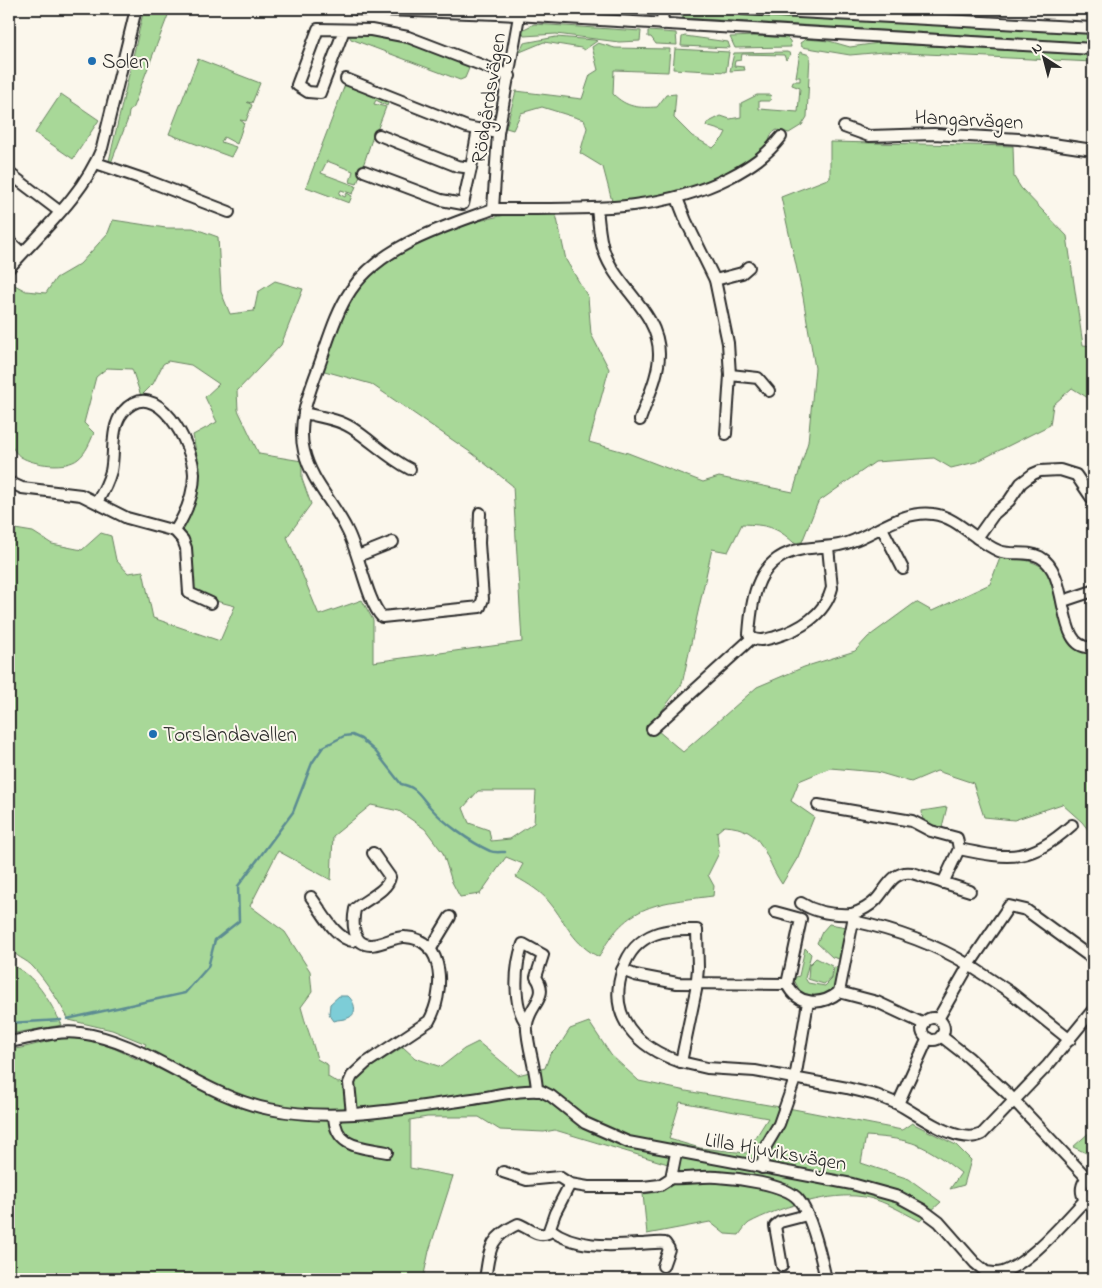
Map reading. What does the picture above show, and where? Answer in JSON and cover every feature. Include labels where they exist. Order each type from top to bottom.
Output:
[{"type":"street","points":[[9,268],[90,174],[96,163],[102,148],[136,9]]},
{"type":"street","points":[[354,9],[519,16],[1093,50]]},
{"type":"street","points":[[662,24],[663,9]]},
{"type":"street","points":[[744,9],[1093,28]]},
{"type":"street","name":"Rödgårdsvägen","points":[[494,209],[498,133],[510,76],[519,16]]},
{"type":"street","points":[[344,30],[320,94],[308,92],[297,84],[318,29],[371,30],[408,37],[510,76]]},
{"type":"street","points":[[346,79],[466,127],[498,133]]},
{"type":"street","name":"Hangarvägen","points":[[844,127],[869,136],[934,134],[1019,139],[1093,150]]},
{"type":"street","points":[[364,171],[441,200],[463,204],[478,129]]},
{"type":"street","points":[[379,135],[457,166],[471,168]]},
{"type":"street","points":[[480,513],[479,543],[483,599],[480,607],[382,617],[376,609],[358,556],[346,528],[321,488],[306,458],[302,435],[304,413],[338,315],[351,290],[366,271],[390,253],[494,209],[632,207],[677,198],[719,183],[753,164],[772,150],[781,137]]},
{"type":"street","points":[[96,163],[229,212]]},
{"type":"street","points":[[9,173],[59,211]]},
{"type":"street","points":[[677,198],[686,221],[715,280],[728,343],[730,375],[726,434]]},
{"type":"street","points":[[597,209],[604,251],[611,267],[646,314],[658,344],[659,354],[655,376],[640,420]]},
{"type":"street","points":[[9,240],[22,253]]},
{"type":"street","points":[[715,280],[742,274],[750,267]]},
{"type":"street","points":[[730,375],[758,378],[770,391]]},
{"type":"street","points":[[97,502],[108,483],[116,426],[120,417],[130,406],[139,403],[157,405],[172,419],[182,433],[192,460],[192,488],[184,516],[175,531]]},
{"type":"street","points":[[304,413],[336,421],[352,428],[394,462],[410,469]]},
{"type":"street","points":[[977,538],[994,514],[1010,501],[1021,483],[1040,471],[1060,470],[1076,475],[1084,484],[1093,500]]},
{"type":"street","points":[[9,482],[22,488],[69,492],[97,502],[143,524],[175,531],[183,540],[186,548],[188,593],[211,602]]},
{"type":"street","points":[[752,638],[750,634],[754,593],[767,569],[790,553],[853,541],[912,514],[935,514],[949,520],[1000,551],[1032,554],[1040,557],[1056,573],[1070,633],[1082,645],[1093,647]]},
{"type":"street","points":[[882,528],[903,569]]},
{"type":"street","points":[[358,556],[393,542]]},
{"type":"street","points":[[752,638],[761,640],[798,629],[815,614],[831,594],[828,547]]},
{"type":"street","points":[[1063,601],[1093,591]]},
{"type":"street","points":[[652,729],[752,638]]},
{"type":"street","points":[[818,805],[912,821],[930,831],[954,836],[957,838],[959,849],[942,883]]},
{"type":"street","points":[[959,849],[1011,858],[1045,846],[1072,825]]},
{"type":"street","points":[[352,1114],[349,1083],[352,1076],[366,1063],[420,1029],[432,1017],[439,986],[440,972],[430,950],[417,939],[403,936],[370,944],[361,942],[357,938],[353,922],[355,909],[385,887],[390,877],[373,853]]},
{"type":"street","points":[[839,992],[853,917],[876,901],[891,880],[902,872],[912,873],[970,891]]},
{"type":"street","points":[[311,897],[337,932],[346,940],[353,941],[357,938]]},
{"type":"street","points":[[801,903],[816,911],[853,917],[911,936],[949,952],[1015,995],[1070,1040]]},
{"type":"street","points":[[938,1020],[969,965],[1010,906],[1032,914],[1093,959]]},
{"type":"street","points":[[775,912],[800,919],[787,984],[796,996],[808,1002],[820,1002],[839,992],[877,1002],[924,1024]]},
{"type":"street","points":[[430,950],[450,917]]},
{"type":"street","points":[[682,1062],[696,986],[697,930],[662,932],[647,938],[630,953],[621,974],[617,991],[618,1002],[632,1032],[659,1054],[682,1062],[708,1068],[755,1071],[862,1092],[898,1104],[946,1131],[975,1138],[982,1134],[1070,1040],[1093,1010]]},
{"type":"street","points":[[9,1042],[67,1032],[98,1037],[140,1052],[193,1081],[254,1106],[306,1114],[334,1115],[537,1091],[536,1073],[527,1024],[523,1019],[517,992],[516,966],[523,944],[543,955],[536,977],[541,984],[541,993],[527,1024]]},
{"type":"street","points":[[621,974],[696,986],[787,984]]},
{"type":"street","points":[[762,1168],[766,1146],[779,1124],[794,1079],[808,1002]]},
{"type":"street","points":[[930,1019],[938,1020],[944,1028],[941,1036],[935,1039],[928,1038],[923,1033],[924,1024],[930,1019]]},
{"type":"street","points":[[941,1036],[968,1057],[1090,1176],[1081,1188],[1089,1203]]},
{"type":"street","points":[[898,1104],[928,1038]]},
{"type":"street","name":"Lilla Hjuviksvägen","points":[[537,1091],[548,1094],[579,1119],[601,1132],[628,1142],[676,1153],[852,1184],[899,1198],[922,1210],[939,1222],[976,1264],[994,1276],[1005,1272],[1023,1260],[1089,1203]]},
{"type":"street","points":[[334,1115],[334,1127],[339,1136],[350,1144],[387,1152]]},
{"type":"street","points":[[670,1178],[676,1153]]},
{"type":"street","points":[[503,1172],[537,1180],[559,1177],[570,1184],[588,1187],[643,1187],[660,1185],[670,1178],[718,1177],[782,1189],[797,1197],[807,1215],[826,1279]]},
{"type":"street","points":[[485,1279],[491,1246],[499,1234],[518,1224],[543,1236],[550,1230],[570,1184]]},
{"type":"street","points":[[782,1266],[775,1226],[780,1222],[807,1215]]},
{"type":"street","points":[[550,1230],[569,1240],[609,1246],[665,1243],[669,1249],[663,1266]]},
{"type":"green space","points":[[144,9],[170,10],[133,107],[129,112],[111,163],[109,161]]},
{"type":"green space","points":[[682,9],[727,9],[757,16],[854,18],[1093,32],[1093,43],[685,18],[682,17]]},
{"type":"green space","points":[[534,24],[641,31],[640,41],[619,42],[556,34],[524,36],[522,30]]},
{"type":"green space","points":[[648,31],[676,33],[677,45],[656,44],[651,37],[648,37]]},
{"type":"green space","points":[[348,34],[401,39],[470,66],[465,78],[460,80],[351,39]]},
{"type":"green space","points":[[556,37],[597,41],[584,50],[544,42],[520,52],[524,43]]},
{"type":"green space","points":[[682,37],[728,42],[730,48],[681,46]]},
{"type":"green space","points":[[730,37],[787,38],[790,41],[791,47],[735,48]]},
{"type":"green space","points":[[806,39],[829,41],[850,47],[879,43],[1093,55],[1093,62],[884,52],[850,55],[802,47],[800,43]]},
{"type":"green space","points":[[598,43],[615,48],[670,49],[668,72],[614,70],[613,94],[628,105],[657,107],[666,95],[676,94],[674,118],[692,136],[713,148],[726,132],[706,126],[707,123],[721,116],[730,119],[741,117],[741,103],[757,95],[771,95],[770,101],[759,101],[759,109],[798,112],[800,88],[792,85],[793,81],[800,81],[800,77],[796,77],[800,52],[810,55],[807,117],[802,125],[789,133],[777,130],[772,133],[767,146],[758,156],[725,175],[663,198],[613,205],[603,167],[580,153],[587,128],[584,120],[542,107],[521,113],[513,130],[506,128],[516,91],[582,99],[590,75],[598,70],[592,47]]},
{"type":"green space","points":[[675,49],[729,52],[726,72],[673,69]]},
{"type":"green space","points":[[787,52],[791,54],[786,60],[784,55],[742,54],[741,60],[735,61],[734,66],[744,67],[745,70],[730,71],[734,53]]},
{"type":"green space","points":[[198,59],[260,83],[252,103],[247,102],[252,105],[246,121],[240,120],[244,123],[237,144],[224,137],[221,142],[236,147],[231,157],[169,134]]},
{"type":"green space","points":[[346,82],[389,99],[387,106],[376,100],[374,104],[386,107],[376,133],[373,136],[357,184],[350,182],[353,171],[327,161],[321,173],[356,186],[353,194],[341,190],[339,194],[345,197],[347,193],[352,196],[349,203],[306,187]]},
{"type":"green space","points":[[61,94],[99,120],[73,159],[35,133]]},
{"type":"green space","points":[[830,142],[1013,146],[1014,177],[1021,188],[1067,236],[1083,345],[1093,346],[1093,401],[1072,388],[1053,405],[1050,425],[976,462],[951,468],[934,458],[875,462],[818,502],[802,542],[794,543],[782,533],[770,528],[742,524],[728,552],[712,549],[682,684],[651,725],[683,752],[757,687],[804,667],[855,651],[868,637],[916,602],[932,611],[990,584],[1000,558],[1023,560],[1038,565],[1048,572],[1053,583],[1062,625],[1068,642],[1093,652],[1093,836],[1082,822],[1062,804],[1014,820],[984,817],[973,783],[937,771],[911,782],[877,772],[830,768],[799,781],[791,801],[814,817],[798,857],[782,884],[756,838],[738,828],[724,826],[717,832],[719,853],[708,875],[714,886],[713,896],[660,904],[646,909],[633,916],[621,926],[609,939],[599,957],[590,952],[577,940],[543,895],[516,877],[523,864],[506,857],[480,894],[460,897],[452,882],[443,853],[425,829],[399,811],[371,805],[333,836],[331,880],[278,851],[250,906],[285,932],[310,971],[312,992],[301,1007],[317,1059],[328,1065],[328,1077],[338,1083],[353,1079],[403,1047],[415,1058],[441,1067],[464,1049],[478,1042],[518,1075],[545,1068],[550,1054],[561,1043],[570,1029],[589,1022],[611,1055],[639,1081],[780,1107],[786,1090],[783,1107],[902,1130],[912,1123],[956,1145],[971,1160],[964,1185],[950,1189],[961,1173],[927,1149],[907,1141],[866,1136],[861,1163],[909,1179],[941,1202],[920,1221],[873,1199],[843,1196],[801,1203],[773,1212],[749,1223],[739,1235],[725,1234],[710,1222],[647,1234],[643,1194],[659,1192],[673,1184],[668,1164],[555,1130],[544,1132],[500,1130],[479,1117],[427,1117],[410,1120],[410,1168],[453,1176],[429,1251],[423,1279],[9,1279],[9,1050],[59,1039],[80,1039],[110,1047],[138,1060],[146,1044],[112,1030],[69,1020],[39,974],[31,965],[14,953],[9,945],[9,528],[33,532],[52,544],[82,550],[101,533],[111,536],[116,560],[128,573],[143,571],[153,618],[220,641],[235,606],[212,600],[190,589],[189,543],[182,527],[196,482],[197,461],[193,435],[217,422],[205,397],[219,384],[191,365],[168,361],[163,364],[153,384],[141,396],[132,369],[107,368],[96,377],[84,423],[94,433],[81,457],[73,462],[58,465],[42,464],[27,460],[17,454],[9,442],[9,282],[26,291],[46,293],[56,278],[80,264],[108,233],[113,220],[166,228],[193,228],[218,237],[221,292],[230,314],[254,311],[258,292],[275,281],[303,289],[281,345],[237,391],[238,410],[259,454],[302,461],[302,479],[311,504],[287,537],[319,615],[362,600],[373,620],[373,662],[522,642],[513,486],[473,454],[371,384],[321,370],[348,306],[372,273],[400,253],[460,227],[499,216],[556,214],[566,260],[588,297],[591,334],[609,369],[589,442],[628,453],[703,482],[719,477],[793,492],[808,442],[815,368],[803,297],[781,197],[830,178]],"holes":[[[478,791],[536,791],[534,823],[510,839],[491,841],[489,830],[469,823],[463,808]],[[680,1102],[768,1118],[746,1153],[700,1148],[669,1139]]]},
{"type":"green space","points":[[947,807],[941,831],[923,823],[922,811]]},
{"type":"green space","points":[[829,924],[847,927],[840,959],[832,957],[817,943],[822,932]]},
{"type":"green space","points":[[805,948],[811,954],[805,978],[808,983],[825,986],[832,979],[834,967],[838,968],[834,987],[821,997],[801,993],[793,978],[799,976]]},
{"type":"green space","points":[[816,958],[832,966],[831,978],[824,984],[808,979],[809,965]]},
{"type":"green space","points":[[9,965],[18,968],[34,981],[47,998],[62,1025],[9,1034]]},
{"type":"green space","points":[[1091,1131],[1093,1133],[1093,1156],[1073,1147]]},
{"type":"water","points":[[339,996],[348,996],[350,998],[354,1006],[354,1012],[348,1018],[334,1021],[329,1014],[330,1004]]},
{"type":"waterway","points":[[67,1019],[185,993],[208,967],[215,940],[239,921],[238,886],[293,812],[312,763],[323,747],[344,736],[352,735],[361,739],[376,752],[401,784],[415,790],[442,819],[458,832],[490,851],[505,852]]},
{"type":"waterway","points":[[9,1023],[61,1020]]},
{"type":"place","name":"Solen","points":[[92,61]]},
{"type":"place","name":"Torslandavallen","points":[[153,734]]}]
